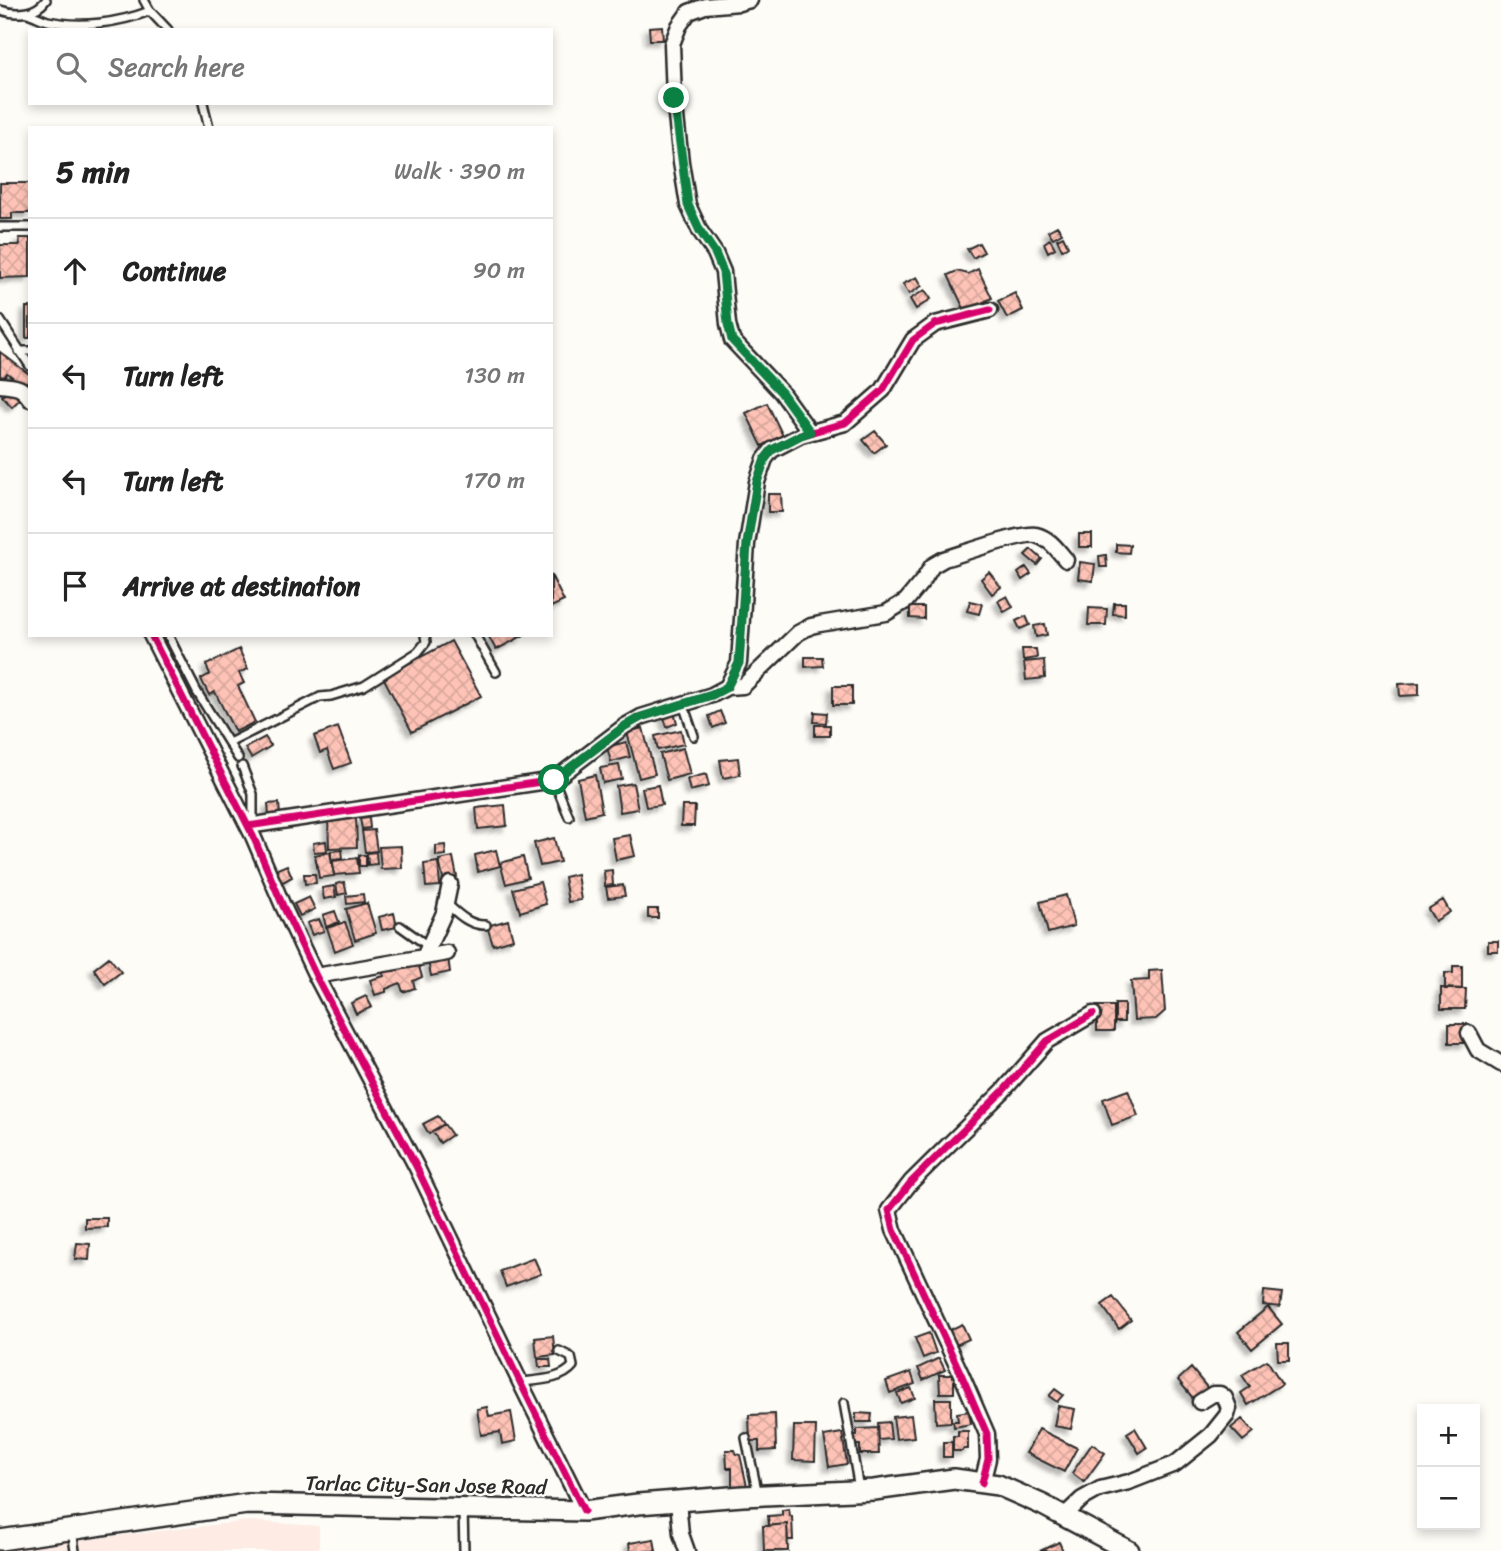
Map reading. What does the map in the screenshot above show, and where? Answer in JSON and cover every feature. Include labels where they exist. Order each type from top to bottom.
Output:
[{"type":"main road","name":"Tarlac City-San Jose Road","points":[[0,1540],[247,1504],[584,1511],[678,1501],[859,1490],[954,1479],[998,1485],[1043,1505],[1129,1551]]},
{"type":"street","points":[[750,0],[739,4],[705,6],[689,12],[679,26],[672,44],[674,98],[681,162],[688,205],[723,272],[732,340],[781,392],[810,432]]},
{"type":"street","points":[[727,687],[739,663],[747,544],[757,482],[765,459],[772,450],[801,435],[845,423],[883,390],[913,340],[935,324],[990,310]]},
{"type":"street","points":[[0,385],[13,385],[28,396]]},
{"type":"street","points":[[250,826],[554,780],[641,717],[712,695],[727,687],[743,686],[799,633],[811,626],[886,613],[906,601],[932,566],[944,559],[1034,534],[1051,542],[1066,560]]},
{"type":"street","points":[[152,637],[250,826],[316,976],[416,1166],[584,1511]]},
{"type":"street","points":[[427,952],[444,914],[450,884]]},
{"type":"street","points":[[316,976],[427,952],[447,953]]},
{"type":"street","points":[[982,1483],[988,1459],[987,1434],[894,1230],[889,1210],[911,1182],[1003,1091],[1047,1041],[1093,1014]]},
{"type":"street","points":[[1469,1033],[1478,1050],[1501,1064]]},
{"type":"street","points":[[1064,1516],[1082,1499],[1100,1489],[1129,1482],[1175,1464],[1211,1435],[1227,1415],[1229,1408],[1220,1394],[1213,1394],[1200,1402]]},
{"type":"street","points":[[678,1501],[681,1534],[687,1551]]},
{"type":"lane","points":[[0,10],[12,14],[27,12],[41,6],[46,0]]},
{"type":"lane","points":[[144,0],[150,11],[166,28]]},
{"type":"lane","points":[[27,12],[47,20],[75,24],[107,23],[150,11]]},
{"type":"lane","points":[[203,105],[209,126]]},
{"type":"lane","points":[[0,227],[28,227]]},
{"type":"lane","points":[[0,320],[28,363]]},
{"type":"lane","points":[[19,351],[28,351]]},
{"type":"lane","points":[[168,637],[197,692],[238,758]]},
{"type":"lane","points":[[229,743],[320,697],[364,686],[418,652],[426,642],[425,637]]},
{"type":"lane","points":[[476,637],[496,672]]},
{"type":"lane","points":[[683,704],[694,736]]},
{"type":"lane","points":[[242,766],[253,794],[250,826]]},
{"type":"lane","points":[[554,780],[569,817]]},
{"type":"lane","points":[[446,903],[461,917],[486,925]]},
{"type":"lane","points":[[400,926],[427,952]]},
{"type":"lane","points":[[520,1382],[568,1373],[573,1366],[571,1357],[559,1351]]},
{"type":"lane","points":[[844,1403],[859,1490]]},
{"type":"lane","points":[[746,1438],[758,1495]]},
{"type":"lane","points":[[463,1509],[464,1551]]},
{"type":"lane","points":[[72,1529],[75,1551]]},
{"type":"shaded area","points":[[249,1521],[319,1526],[319,1551],[0,1551],[0,1549]]},
{"type":"building","points":[[662,26],[663,40],[650,40],[649,27]]},
{"type":"building","points":[[0,183],[28,183],[28,213],[12,213],[12,219],[0,219]]},
{"type":"building","points":[[1057,226],[1062,233],[1053,238],[1048,231]]},
{"type":"building","points":[[1063,236],[1068,246],[1062,250],[1057,239]]},
{"type":"building","points":[[19,238],[28,238],[28,277],[0,278],[0,245],[20,245]]},
{"type":"building","points":[[1050,239],[1055,248],[1048,252],[1044,243]]},
{"type":"building","points":[[979,243],[984,252],[973,258],[967,249]]},
{"type":"building","points":[[978,269],[992,298],[965,311],[948,275],[957,271],[968,274]]},
{"type":"building","points":[[917,277],[922,286],[909,294],[903,284]]},
{"type":"building","points":[[925,290],[931,299],[916,309],[910,299]]},
{"type":"building","points":[[1015,293],[1023,310],[1007,318],[998,301]]},
{"type":"building","points":[[26,307],[28,307],[28,338]]},
{"type":"building","points":[[0,352],[28,373],[28,381],[24,386],[7,373],[0,379]]},
{"type":"building","points":[[11,388],[20,399],[12,407],[2,396]]},
{"type":"building","points":[[767,403],[783,436],[762,446],[746,413]]},
{"type":"building","points":[[875,431],[886,444],[874,453],[863,440]]},
{"type":"building","points":[[768,494],[781,494],[782,512],[768,512]]},
{"type":"building","points":[[1079,534],[1092,534],[1092,547],[1079,547]]},
{"type":"building","points":[[1116,544],[1130,545],[1129,553],[1116,552]]},
{"type":"building","points":[[1031,549],[1042,559],[1037,565],[1025,555]]},
{"type":"building","points":[[1106,555],[1107,567],[1100,567],[1099,556]]},
{"type":"building","points":[[1080,562],[1095,564],[1093,581],[1078,579]]},
{"type":"building","points":[[1026,567],[1031,574],[1022,580],[1018,573]]},
{"type":"building","points":[[989,572],[1001,587],[992,594],[981,579]]},
{"type":"building","points":[[553,579],[564,601],[553,606]]},
{"type":"building","points":[[1007,596],[1013,607],[1004,612],[998,601]]},
{"type":"building","points":[[970,601],[982,604],[979,614],[967,611]]},
{"type":"building","points":[[1114,603],[1125,603],[1125,615],[1113,614]]},
{"type":"building","points":[[910,607],[924,607],[924,619],[910,618]]},
{"type":"building","points":[[1089,608],[1107,609],[1106,625],[1088,625]]},
{"type":"building","points":[[1026,616],[1030,625],[1020,629],[1016,621]]},
{"type":"building","points":[[1045,624],[1047,635],[1036,637],[1034,626]]},
{"type":"building","points":[[489,637],[520,637],[496,650]]},
{"type":"building","points":[[451,641],[481,696],[412,732],[383,677]]},
{"type":"building","points":[[239,649],[248,669],[239,673],[244,683],[238,686],[255,722],[235,732],[215,692],[209,695],[201,679],[210,674],[206,665]]},
{"type":"building","points":[[1022,649],[1036,649],[1037,658],[1023,660]]},
{"type":"building","points":[[805,657],[822,657],[823,666],[805,667]]},
{"type":"building","points":[[1044,660],[1045,678],[1026,680],[1024,662]]},
{"type":"building","points":[[1419,683],[1419,695],[1400,696],[1399,684]]},
{"type":"building","points":[[833,686],[852,686],[852,705],[833,705]]},
{"type":"building","points":[[720,711],[725,723],[713,728],[709,716]]},
{"type":"building","points":[[674,712],[677,723],[667,727],[663,715]]},
{"type":"building","points":[[815,712],[827,713],[826,723],[814,722]]},
{"type":"building","points":[[815,725],[830,725],[830,736],[815,736]]},
{"type":"building","points":[[338,727],[351,763],[334,769],[327,750],[320,753],[314,736]]},
{"type":"building","points":[[643,728],[655,774],[639,778],[627,732]]},
{"type":"building","points":[[681,730],[684,744],[658,750],[655,736]]},
{"type":"building","points":[[265,737],[271,746],[251,758],[245,748]]},
{"type":"building","points":[[626,742],[630,757],[611,762],[607,747]]},
{"type":"building","points":[[683,748],[690,774],[667,780],[660,754]]},
{"type":"building","points":[[738,758],[740,775],[723,778],[720,760]]},
{"type":"building","points":[[619,765],[622,779],[603,783],[600,768]]},
{"type":"building","points":[[706,774],[709,786],[690,791],[687,779]]},
{"type":"building","points":[[595,775],[602,812],[585,816],[578,779]]},
{"type":"building","points":[[633,783],[638,809],[620,812],[616,786]]},
{"type":"building","points":[[658,785],[662,805],[646,807],[642,788]]},
{"type":"building","points":[[279,803],[280,815],[269,816],[268,804]]},
{"type":"building","points":[[505,805],[507,826],[478,829],[476,808]]},
{"type":"building","points":[[682,806],[695,806],[694,826],[681,826]]},
{"type":"building","points":[[328,816],[356,816],[357,847],[329,848]]},
{"type":"building","points":[[369,818],[370,828],[362,829],[360,819]]},
{"type":"building","points":[[374,830],[377,851],[365,852],[362,831]]},
{"type":"building","points":[[630,835],[635,856],[616,860],[612,838]]},
{"type":"building","points":[[554,838],[560,862],[540,866],[534,843]]},
{"type":"building","points":[[326,841],[327,851],[314,852],[313,843]]},
{"type":"building","points":[[445,845],[446,855],[436,856],[436,846]]},
{"type":"building","points":[[401,846],[402,868],[381,869],[379,847]]},
{"type":"building","points":[[342,850],[343,858],[331,859],[331,851]]},
{"type":"building","points":[[496,850],[500,866],[478,872],[475,855]]},
{"type":"building","points":[[330,852],[334,876],[319,878],[315,855]]},
{"type":"building","points":[[376,852],[377,864],[368,865],[367,853]]},
{"type":"building","points":[[359,855],[366,855],[366,866],[359,866]]},
{"type":"building","points":[[453,857],[457,877],[443,879],[439,860]]},
{"type":"building","points":[[523,857],[528,878],[506,884],[500,863]]},
{"type":"building","points":[[357,858],[359,873],[334,875],[333,861]]},
{"type":"building","points":[[438,862],[440,886],[426,887],[424,864]]},
{"type":"building","points":[[287,865],[292,877],[281,883],[275,870]]},
{"type":"building","points":[[612,870],[613,885],[605,886],[604,871]]},
{"type":"building","points":[[304,874],[315,874],[316,883],[305,884]]},
{"type":"building","points":[[577,874],[581,900],[568,902],[564,877]]},
{"type":"building","points":[[344,882],[347,893],[338,895],[336,884]]},
{"type":"building","points":[[540,882],[546,904],[520,912],[513,889]]},
{"type":"building","points":[[623,885],[625,896],[608,898],[606,887]]},
{"type":"building","points":[[334,886],[336,897],[324,899],[322,888]]},
{"type":"building","points":[[363,894],[364,902],[347,904],[346,896]]},
{"type":"building","points":[[1066,895],[1074,926],[1048,933],[1040,902]]},
{"type":"building","points":[[309,897],[315,909],[300,916],[294,904]]},
{"type":"building","points":[[1443,900],[1450,912],[1435,921],[1428,909]]},
{"type":"building","points":[[367,903],[376,933],[355,940],[346,909]]},
{"type":"building","points":[[648,909],[658,909],[658,918],[648,918]]},
{"type":"building","points":[[335,911],[339,922],[326,927],[323,915]]},
{"type":"building","points":[[394,913],[397,927],[382,930],[379,917]]},
{"type":"building","points":[[319,919],[324,931],[312,935],[307,923]]},
{"type":"building","points":[[508,920],[513,939],[493,945],[487,926]]},
{"type":"building","points":[[345,922],[353,944],[335,951],[327,928]]},
{"type":"building","points":[[1488,941],[1498,941],[1498,951],[1488,951]]},
{"type":"building","points":[[109,957],[121,972],[105,984],[94,969]]},
{"type":"building","points":[[448,957],[450,972],[431,976],[428,961]]},
{"type":"building","points":[[418,963],[422,977],[413,981],[415,988],[403,992],[400,983],[375,995],[370,980],[384,976],[382,971],[393,967],[394,971]]},
{"type":"building","points":[[1453,966],[1462,966],[1462,989],[1445,989],[1445,973],[1453,973]]},
{"type":"building","points":[[1162,970],[1165,1011],[1156,1019],[1134,1020],[1131,981],[1149,980],[1149,971]]},
{"type":"building","points":[[1441,988],[1466,989],[1465,1009],[1441,1009]]},
{"type":"building","points":[[366,996],[372,1007],[356,1014],[351,1003]]},
{"type":"building","points":[[1115,1004],[1124,1004],[1124,1022],[1115,1022]]},
{"type":"building","points":[[1097,1006],[1114,1006],[1114,1031],[1097,1031]]},
{"type":"building","points":[[1449,1024],[1467,1024],[1466,1043],[1449,1043]]},
{"type":"building","points":[[1128,1090],[1138,1116],[1112,1125],[1103,1099]]},
{"type":"building","points":[[438,1116],[444,1124],[429,1134],[423,1124]]},
{"type":"building","points":[[444,1124],[452,1135],[440,1143],[432,1131]]},
{"type":"building","points":[[85,1218],[107,1218],[107,1227],[85,1228]]},
{"type":"building","points":[[77,1243],[90,1244],[89,1260],[75,1259]]},
{"type":"building","points":[[534,1258],[541,1274],[506,1287],[500,1271]]},
{"type":"building","points":[[1264,1291],[1282,1293],[1280,1307],[1263,1305]]},
{"type":"building","points":[[1113,1297],[1131,1320],[1119,1329],[1102,1305]]},
{"type":"building","points":[[1268,1307],[1282,1324],[1252,1349],[1238,1332]]},
{"type":"building","points":[[962,1324],[969,1339],[956,1345],[948,1331]]},
{"type":"building","points":[[929,1333],[936,1353],[923,1358],[915,1338]]},
{"type":"building","points":[[553,1336],[555,1355],[537,1357],[535,1338]]},
{"type":"building","points":[[1277,1343],[1289,1343],[1289,1360],[1278,1360]]},
{"type":"building","points":[[939,1358],[945,1370],[923,1380],[918,1368]]},
{"type":"building","points":[[538,1359],[550,1359],[551,1367],[539,1367]]},
{"type":"building","points":[[1267,1360],[1282,1384],[1248,1405],[1241,1393],[1250,1387],[1242,1375]]},
{"type":"building","points":[[1191,1368],[1210,1391],[1197,1403],[1178,1380]]},
{"type":"building","points":[[911,1372],[915,1384],[890,1393],[886,1381]]},
{"type":"building","points":[[939,1375],[954,1375],[954,1393],[940,1393]]},
{"type":"building","points":[[911,1388],[915,1398],[901,1403],[897,1393]]},
{"type":"building","points":[[1055,1389],[1063,1395],[1057,1402],[1049,1396]]},
{"type":"building","points":[[935,1399],[951,1399],[951,1422],[936,1423]]},
{"type":"building","points":[[1058,1406],[1075,1409],[1071,1429],[1054,1426]]},
{"type":"building","points":[[487,1407],[489,1416],[511,1412],[516,1441],[502,1444],[500,1432],[481,1435],[477,1409]]},
{"type":"building","points":[[969,1411],[971,1424],[954,1427],[953,1421],[958,1421],[957,1413]]},
{"type":"building","points":[[856,1413],[872,1414],[871,1422],[856,1422]]},
{"type":"building","points":[[775,1414],[776,1450],[759,1451],[759,1441],[750,1441],[749,1415]]},
{"type":"building","points":[[911,1415],[914,1437],[896,1439],[893,1417]]},
{"type":"building","points":[[1242,1419],[1254,1432],[1243,1441],[1231,1428]]},
{"type":"building","points":[[889,1422],[891,1439],[879,1440],[878,1423]]},
{"type":"building","points":[[794,1426],[816,1426],[815,1461],[793,1460]]},
{"type":"building","points":[[878,1428],[879,1454],[860,1454],[860,1445],[853,1445],[853,1435],[857,1435],[857,1429]]},
{"type":"building","points":[[1135,1428],[1147,1448],[1139,1453],[1127,1433]]},
{"type":"building","points":[[1039,1429],[1077,1448],[1064,1472],[1026,1453]]},
{"type":"building","points":[[958,1431],[968,1431],[968,1449],[953,1451],[953,1436],[958,1436]]},
{"type":"building","points":[[842,1433],[847,1464],[829,1467],[824,1436]]},
{"type":"building","points":[[943,1442],[952,1442],[952,1457],[943,1457]]},
{"type":"building","points":[[1092,1444],[1105,1453],[1084,1482],[1072,1473]]},
{"type":"building","points":[[726,1450],[735,1450],[736,1454],[740,1455],[747,1486],[732,1487],[732,1468],[727,1468]]},
{"type":"building","points":[[789,1509],[793,1540],[788,1540],[787,1524],[769,1526],[768,1516],[782,1515],[782,1510]]},
{"type":"building","points":[[787,1524],[788,1551],[764,1551],[763,1526]]},
{"type":"building","points":[[654,1539],[656,1551],[630,1551],[629,1543]]},
{"type":"building","points":[[1059,1542],[1063,1551],[1040,1551]]},
{"type":"cycle path","points":[[248,826],[554,780],[641,717],[712,695],[727,687],[739,663],[747,544],[757,482],[765,459],[772,450],[801,435],[845,423],[883,390],[913,340],[935,324],[990,310]]},
{"type":"cycle path","points":[[152,637],[253,836],[316,976],[416,1166],[584,1511]]},
{"type":"cycle path","points":[[982,1483],[988,1459],[987,1434],[894,1230],[889,1210],[911,1182],[1003,1091],[1047,1041],[1093,1014]]},
{"type":"route","points":[[554,780],[641,717],[712,695],[727,687],[739,663],[747,544],[757,482],[765,459],[772,450],[810,432],[781,392],[732,340],[723,272],[688,205],[674,98]]}]
